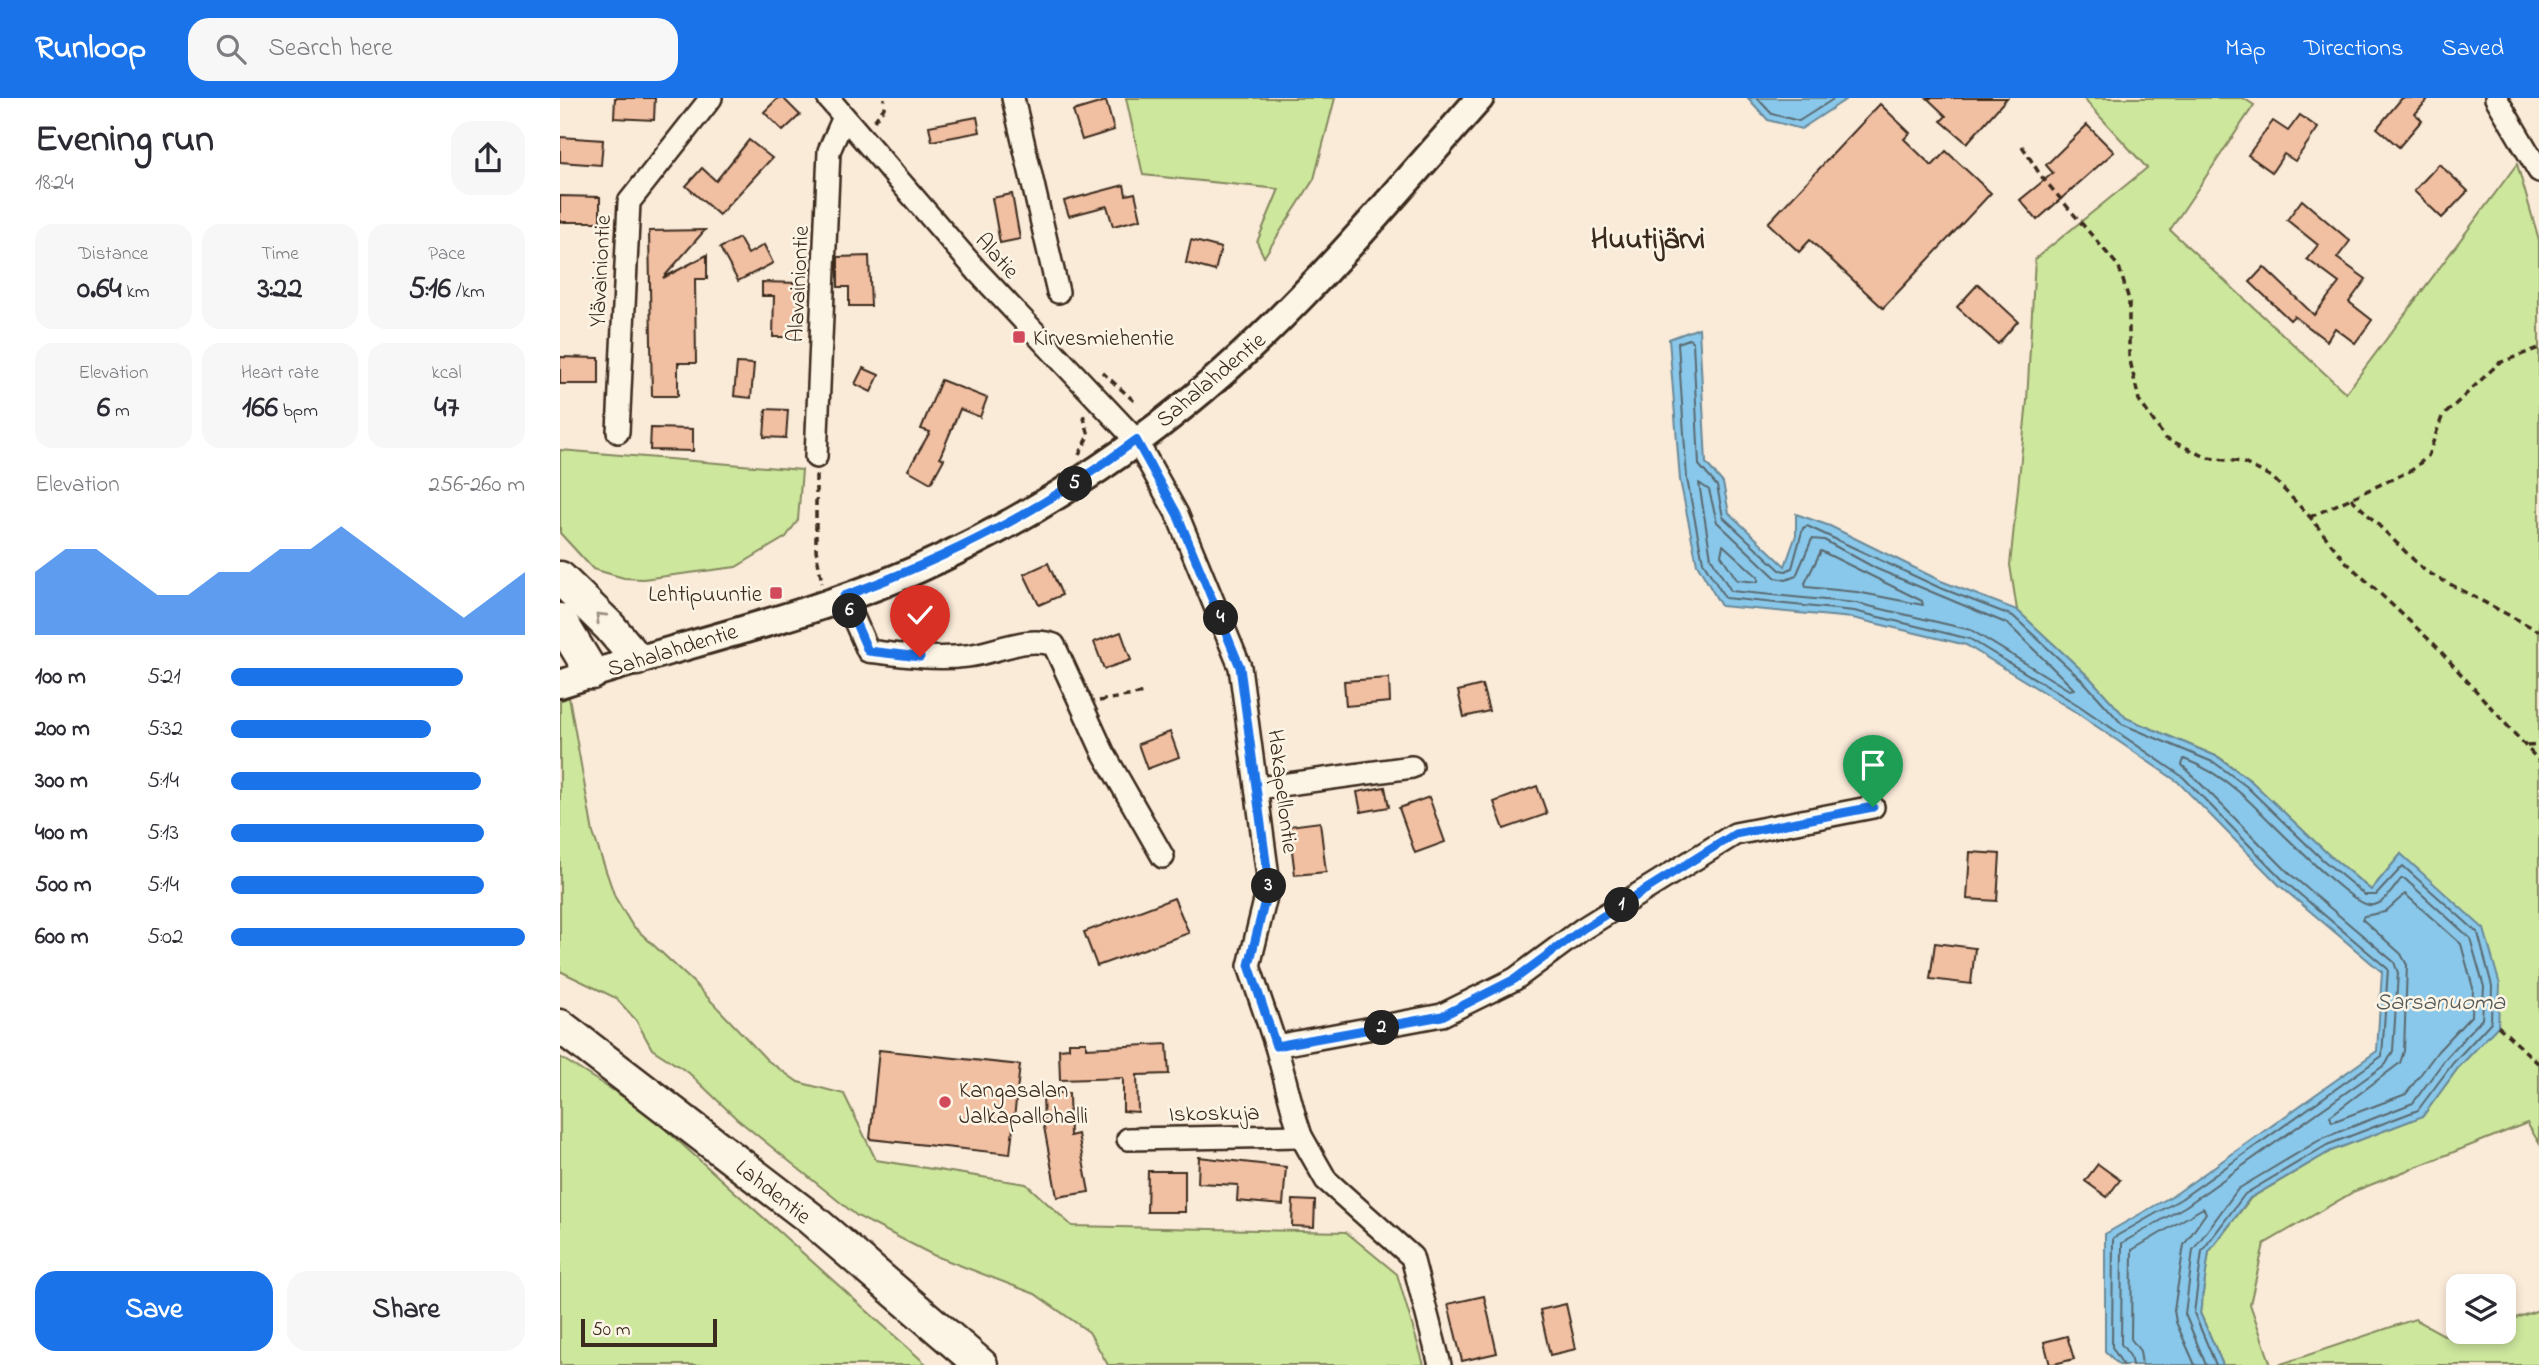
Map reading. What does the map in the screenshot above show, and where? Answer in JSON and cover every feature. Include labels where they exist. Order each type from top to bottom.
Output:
[{"type":"highway","points":[[560,578],[609,626],[637,659]]},
{"type":"highway","points":[[560,620],[592,674]]},
{"type":"highway","points":[[560,1002],[810,1218]]},
{"type":"highway","name":"Lahdentie","points":[[560,1026],[810,1218],[981,1365]]},
{"type":"highway","points":[[560,1046],[775,1190]]},
{"type":"main road","name":"Sahalahdentie","points":[[560,684],[835,599],[916,569],[1029,513],[1089,475],[1202,390],[1260,338],[1479,98]]},
{"type":"street","name":"Ylävainiontie","points":[[618,432],[629,202],[711,98]]},
{"type":"street","name":"Alatie","points":[[828,98],[978,272],[1136,440]]},
{"type":"street","points":[[1013,98],[1058,292]]},
{"type":"street","points":[[2496,98],[2539,171]]},
{"type":"street","name":"Alavainiontie","points":[[816,457],[829,151],[845,117]]},
{"type":"street","name":"Hakapellontie","points":[[1136,440],[1177,514],[1240,667],[1259,788],[1269,884],[1249,965],[1276,1046],[1301,1136],[1325,1180],[1412,1258],[1440,1365]]},
{"type":"street","points":[[835,599],[868,651],[920,657],[967,656],[1027,643],[1054,645],[1102,752],[1163,857]]},
{"type":"street","points":[[1259,788],[1412,767]]},
{"type":"street","points":[[1276,1046],[1442,1016],[1515,979],[1584,928],[1735,834],[1873,807]]},
{"type":"street","name":"Iskoskuja","points":[[1128,1139],[1301,1136]]},
{"type":"path","points":[[2022,146],[2041,176],[2119,267],[2129,300],[2129,356],[2139,400],[2165,438],[2208,458],[2242,461],[2272,477],[2310,517],[2344,560],[2435,645],[2539,761]]},
{"type":"path","points":[[2310,517],[2412,470],[2428,456],[2442,417],[2500,363],[2539,348]]},
{"type":"path","points":[[816,457],[816,550],[835,599]]},
{"type":"path","points":[[2351,498],[2425,571],[2539,631]]},
{"type":"path","points":[[1082,704],[1145,693]]},
{"type":"path","points":[[2528,746],[2539,745]]},
{"type":"path","points":[[2498,1026],[2539,1064]]},
{"type":"green space","points":[[1126,98],[1335,98],[1314,179],[1264,257],[1257,242],[1279,189],[1143,175]]},
{"type":"green space","points":[[2083,98],[2243,98],[2254,105],[2170,230],[2346,393],[2517,164],[2539,240],[2539,1143],[2527,1123],[2355,1191],[2264,1244],[2250,1304],[2271,1365],[2223,1365],[2200,1313],[2209,1252],[2251,1198],[2331,1151],[2423,1116],[2458,1068],[2498,1025],[2401,854],[2371,890],[2328,854],[2251,781],[2219,757],[2126,718],[2090,678],[2017,610],[2010,565],[2027,401],[2035,259],[2147,168]]},
{"type":"green space","points":[[560,450],[802,470],[798,520],[786,537],[736,567],[643,579],[624,578],[593,569],[560,533]]},
{"type":"green space","points":[[569,697],[593,833],[615,897],[632,925],[693,982],[767,1060],[798,1082],[844,1094],[876,1160],[1026,1184],[1072,1226],[1346,1232],[1397,1274],[1424,1365],[1108,1365],[1089,1332],[1035,1294],[933,1255],[857,1216],[737,1119],[689,1073],[652,1049],[636,1020],[616,998],[560,971],[560,701]]},
{"type":"green space","points":[[560,1057],[644,1110],[927,1365],[560,1365]]},
{"type":"green space","points":[[2539,1310],[2539,1365],[2278,1365],[2415,1319],[2446,1336],[2446,1344],[2516,1344],[2516,1318]]},
{"type":"water","points":[[1748,98],[1848,98],[1801,129],[1768,120]]},
{"type":"water","name":"Sarsanuoma","points":[[1699,328],[1706,463],[1723,483],[1729,513],[1785,566],[1796,535],[1796,514],[1830,526],[1941,581],[2017,610],[2090,678],[2126,718],[2218,757],[2251,781],[2328,854],[2371,890],[2401,854],[2484,929],[2500,985],[2498,1026],[2458,1068],[2423,1116],[2331,1151],[2250,1198],[2209,1252],[2200,1313],[2223,1365],[2119,1365],[2105,1351],[2105,1234],[2177,1193],[2377,1051],[2382,972],[2279,885],[2178,782],[2074,711],[1966,645],[1853,618],[1721,606],[1697,564],[1680,480],[1669,339]]},
{"type":"building","points":[[615,98],[655,98],[654,120],[614,118]]},
{"type":"building","points":[[778,98],[783,98],[800,115],[783,131],[764,112]]},
{"type":"building","points":[[1927,98],[2007,98],[1967,143],[1941,121],[1946,116]]},
{"type":"building","points":[[2402,98],[2429,98],[2415,114],[2422,120],[2399,147],[2377,128]]},
{"type":"building","points":[[1106,101],[1114,130],[1082,140],[1073,111]]},
{"type":"building","points":[[1880,104],[1910,133],[1904,139],[1932,166],[1946,151],[1991,193],[1883,308],[1810,240],[1799,252],[1768,223]]},
{"type":"building","points":[[2300,115],[2318,128],[2295,161],[2284,154],[2272,172],[2248,155],[2273,121],[2288,131]]},
{"type":"building","points":[[977,117],[980,132],[932,141],[929,126]]},
{"type":"building","points":[[2087,125],[2114,152],[2037,220],[2020,200],[2053,173],[2046,165]]},
{"type":"building","points":[[560,137],[603,140],[601,165],[560,162]]},
{"type":"building","points":[[749,140],[772,158],[719,215],[686,186],[702,168],[716,181]]},
{"type":"building","points":[[2439,164],[2468,191],[2442,218],[2414,191]]},
{"type":"building","points":[[1124,185],[1126,195],[1135,193],[1141,219],[1113,226],[1107,206],[1069,216],[1064,201]]},
{"type":"building","points":[[1012,194],[1020,239],[1000,243],[992,198]]},
{"type":"building","points":[[560,196],[600,197],[600,222],[560,222]]},
{"type":"building","points":[[2302,200],[2350,241],[2337,258],[2366,279],[2349,302],[2372,320],[2355,343],[2335,328],[2327,341],[2294,316],[2290,320],[2250,282],[2264,267],[2314,315],[2339,283],[2307,259],[2318,245],[2287,220]]},
{"type":"building","points":[[705,230],[663,278],[707,255],[707,279],[695,279],[696,363],[678,363],[678,396],[652,396],[649,231]]},
{"type":"building","points":[[739,238],[748,254],[764,245],[773,263],[738,281],[720,248]]},
{"type":"building","points":[[1191,240],[1221,248],[1215,271],[1186,263]]},
{"type":"building","points":[[869,256],[871,306],[849,306],[849,287],[838,287],[838,257]]},
{"type":"building","points":[[762,282],[799,283],[798,337],[773,337],[774,296],[762,296]]},
{"type":"building","points":[[1978,284],[2018,321],[1998,344],[1957,307]]},
{"type":"building","points":[[560,357],[599,358],[599,384],[560,384]]},
{"type":"building","points":[[737,363],[754,364],[751,398],[734,396]]},
{"type":"building","points":[[863,368],[879,375],[871,392],[855,384]]},
{"type":"building","points":[[941,380],[987,398],[980,417],[960,409],[940,457],[944,459],[931,483],[908,470],[930,432],[921,429]]},
{"type":"building","points":[[766,409],[788,410],[786,438],[764,437]]},
{"type":"building","points":[[651,428],[693,429],[693,451],[650,450]]},
{"type":"building","points":[[1048,563],[1062,595],[1039,605],[1024,574]]},
{"type":"building","points":[[1121,632],[1131,660],[1104,669],[1094,642]]},
{"type":"building","points":[[1389,678],[1390,702],[1346,706],[1344,681]]},
{"type":"building","points":[[1482,685],[1489,711],[1464,717],[1458,691]]},
{"type":"building","points":[[1170,732],[1179,757],[1147,769],[1138,744]]},
{"type":"building","points":[[1537,786],[1547,814],[1504,829],[1494,802]]},
{"type":"building","points":[[1385,787],[1389,807],[1361,812],[1357,792]]},
{"type":"building","points":[[1429,797],[1445,842],[1415,853],[1399,808]]},
{"type":"building","points":[[1320,822],[1326,872],[1295,875],[1289,826]]},
{"type":"building","points":[[1970,852],[2000,854],[1997,901],[1967,899]]},
{"type":"building","points":[[1174,898],[1189,933],[1097,966],[1084,932]]},
{"type":"building","points":[[1935,943],[1975,948],[1971,984],[1930,979]]},
{"type":"building","points":[[1069,1042],[1086,1042],[1086,1048],[1167,1044],[1169,1074],[1137,1075],[1138,1112],[1123,1111],[1123,1078],[1060,1080],[1059,1049],[1069,1048]]},
{"type":"building","name":"Kangasalan Jalkapallohalli","points":[[879,1050],[1020,1065],[1010,1154],[870,1139]]},
{"type":"building","points":[[1043,1093],[1069,1093],[1070,1136],[1078,1134],[1089,1192],[1057,1197],[1044,1127]]},
{"type":"building","points":[[1199,1157],[1286,1167],[1283,1205],[1237,1201],[1238,1185],[1198,1183]]},
{"type":"building","points":[[2098,1164],[2120,1180],[2107,1197],[2085,1181]]},
{"type":"building","points":[[1148,1171],[1185,1171],[1185,1212],[1147,1212]]},
{"type":"building","points":[[1293,1200],[1315,1201],[1314,1227],[1292,1226]]},
{"type":"building","points":[[1484,1296],[1497,1353],[1462,1361],[1448,1304]]},
{"type":"building","points":[[1566,1304],[1576,1349],[1550,1355],[1540,1310]]},
{"type":"building","points":[[2067,1336],[2074,1359],[2050,1365],[2044,1342]]},
{"type":"place","name":"Kirvesmiehentie","points":[[1019,337]]},
{"type":"place","name":"Lehtipuuntie","points":[[776,593]]},
{"type":"place","name":"Kangasalan Jalkapallohalli","points":[[945,1102]]},
{"type":"district","name":"Huutijärvi","points":[[1648,238]]},
{"type":"route","points":[[920,657],[868,651],[860,638],[844,596],[916,569],[1029,513],[1089,475],[1136,440],[1177,514],[1240,667],[1259,788],[1269,884],[1249,965],[1276,1046],[1442,1016],[1515,979],[1584,928],[1735,834],[1873,807]]}]
